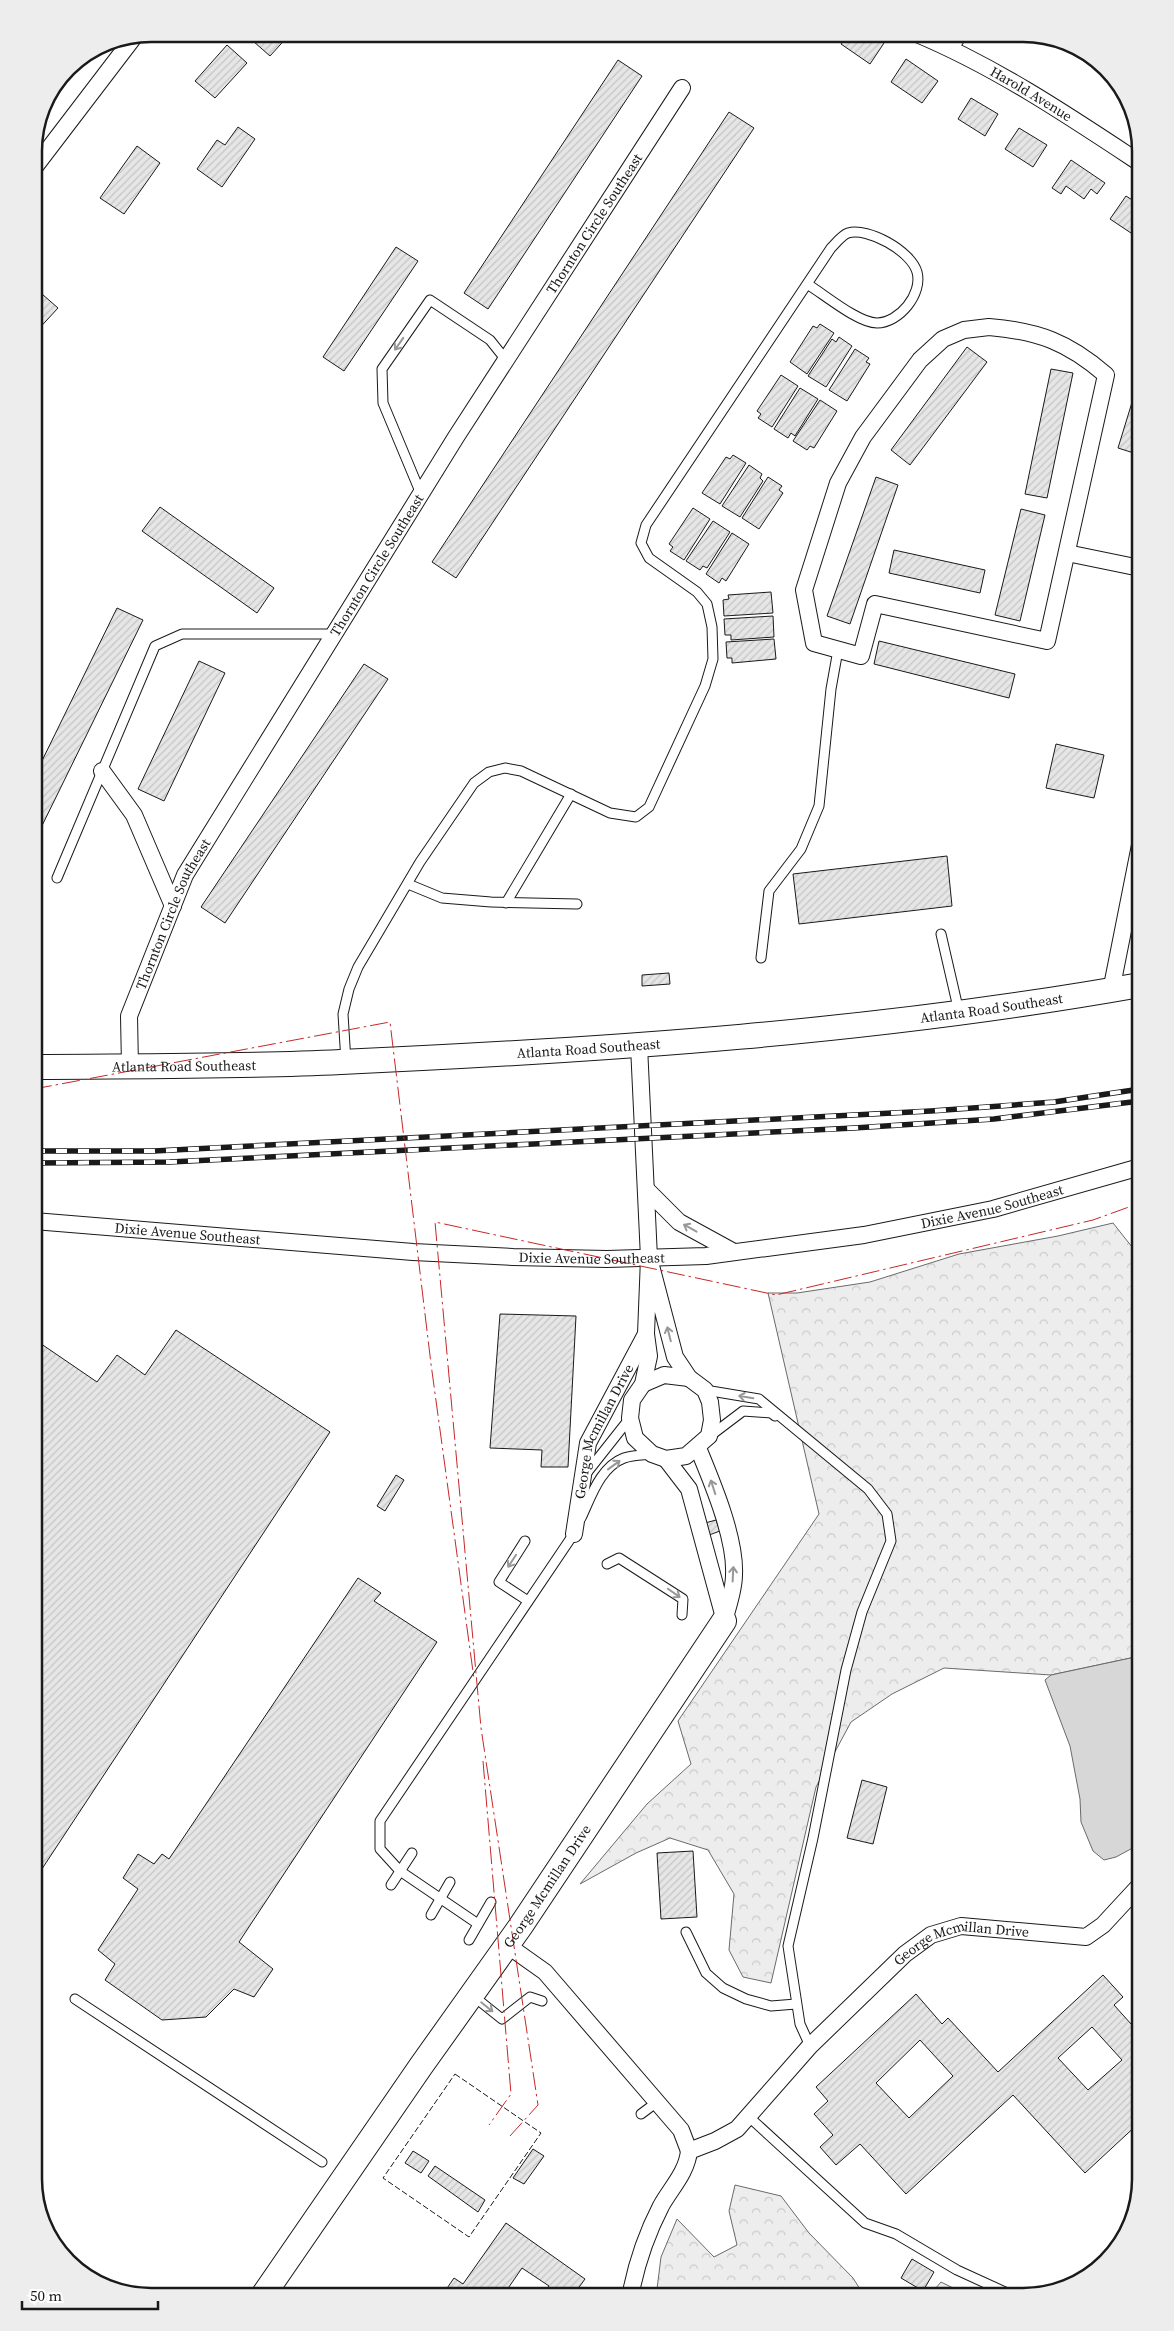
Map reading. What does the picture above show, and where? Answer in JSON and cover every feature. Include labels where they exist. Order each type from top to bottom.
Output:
[{"type":"main road","name":"Atlanta Road Southeast","points":[[43,1067],[346,1062],[639,1046],[909,1021],[1132,987]]},
{"type":"main road","name":"George Mcmillan Drive","points":[[507,1946],[724,1621]]},
{"type":"main road","points":[[268,2288],[507,1946]]},
{"type":"street","name":"Harold Avenue","points":[[938,43],[1061,112],[1132,158]]},
{"type":"street","points":[[950,48],[953,43]]},
{"type":"street","points":[[43,156],[128,45]]},
{"type":"street","name":"Thornton Circle Southeast","points":[[130,1066],[129,1016],[185,875],[421,494],[682,88]]},
{"type":"street","points":[[988,326],[1022,329],[1062,343],[1084,356],[1106,375],[1047,641],[874,604],[861,656],[838,650],[814,643],[804,590],[838,483],[863,436],[920,360],[943,339],[964,330],[988,326]]},
{"type":"street","points":[[1067,553],[1132,566]]},
{"type":"street","points":[[102,771],[134,815],[173,906]]},
{"type":"street","points":[[1111,990],[1132,885]]},
{"type":"street","name":"George Mcmillan Drive","points":[[639,1046],[649,1258],[646,1334],[649,1356],[643,1384],[632,1400],[630,1418],[635,1438],[659,1456],[689,1488],[718,1592],[724,1621]]},
{"type":"street","name":"Dixie Avenue Southeast","points":[[42,1222],[413,1252],[607,1260],[706,1256],[732,1251],[864,1235],[993,1209],[1132,1168]]},
{"type":"street","points":[[646,1189],[679,1222],[732,1251]]},
{"type":"street","name":"George Mcmillan Drive","points":[[649,1258],[675,1358],[689,1378],[705,1390],[710,1402],[712,1420],[703,1442],[711,1480],[733,1552],[734,1576],[724,1621]]},
{"type":"street","name":"George Mcmillan Drive","points":[[574,1534],[588,1442],[646,1334]]},
{"type":"street","name":"George Mcmillan Drive","points":[[643,1384],[664,1376],[689,1378]]},
{"type":"street","points":[[659,1456],[686,1456],[703,1442]]},
{"type":"street","name":"George Mcmillan Drive","points":[[507,1946],[545,1972],[681,2130],[689,2151],[715,2142],[738,2129],[810,2046],[905,1954],[931,1935],[961,1926],[1086,1937],[1103,1925],[1132,1894]]},
{"type":"street","points":[[632,2288],[636,2266],[652,2224],[684,2170],[689,2151]]},
{"type":"lane","points":[[346,1062],[343,1014],[349,990],[358,967],[408,884],[474,783],[489,772],[505,768],[521,771],[610,813],[636,817],[649,807],[662,783],[705,686],[713,659],[712,627],[707,604],[697,592],[649,558],[641,543],[646,525],[831,248],[846,234],[862,232],[877,236],[911,260],[917,273],[916,287],[908,306],[894,320],[876,323],[860,318],[807,284]]},
{"type":"lane","points":[[421,494],[384,403],[382,369],[430,300],[490,340],[506,360]]},
{"type":"lane","points":[[57,878],[155,646],[182,634],[334,634]]},
{"type":"lane","points":[[762,958],[769,890],[802,849],[819,806],[831,689],[838,650]]},
{"type":"lane","points":[[506,903],[570,794]]},
{"type":"lane","points":[[408,884],[442,898],[506,903],[577,904]]},
{"type":"lane","points":[[941,934],[960,1013]]},
{"type":"lane","points":[[705,1390],[759,1399],[868,1489],[886,1514],[891,1541],[862,1612],[846,1670],[813,1838],[788,1946],[800,2024],[810,2046]]},
{"type":"lane","points":[[703,1442],[743,1411],[771,1413],[868,1489]]},
{"type":"lane","points":[[582,1479],[630,1418]]},
{"type":"lane","points":[[478,1924],[400,1871],[380,1849],[380,1821],[574,1534],[599,1480],[610,1465],[625,1458],[659,1456]]},
{"type":"lane","points":[[525,1541],[499,1582],[528,1601]]},
{"type":"lane","points":[[607,1564],[619,1558],[683,1599],[682,1615]]},
{"type":"lane","points":[[391,1885],[412,1853]]},
{"type":"lane","points":[[431,1916],[450,1882]]},
{"type":"lane","points":[[468,1940],[491,1902]]},
{"type":"lane","points":[[686,1932],[706,1972],[723,1988],[746,1999],[771,2006],[796,2004]]},
{"type":"lane","points":[[472,1994],[502,2019],[530,1997],[542,2001]]},
{"type":"lane","points":[[75,1999],[322,2162]]},
{"type":"lane","points":[[641,2114],[656,2102]]},
{"type":"lane","points":[[748,2116],[865,2223],[896,2234],[957,2270],[996,2288]]},
{"type":"green space","points":[[1113,1223],[1132,1247],[1132,1658],[1051,1675],[944,1668],[892,1694],[851,1722],[816,1787],[771,1983],[743,1977],[729,1950],[734,1894],[708,1850],[670,1838],[636,1853],[580,1884],[647,1804],[691,1764],[678,1721],[819,1514],[768,1293],[797,1293],[870,1282],[959,1254],[1058,1236]]},
{"type":"green space","points":[[735,2185],[781,2196],[809,2233],[853,2278],[859,2288],[657,2288],[661,2257],[677,2219],[714,2257],[737,2245],[729,2211]]},
{"type":"green space","points":[[941,2282],[953,2288],[936,2288]]},
{"type":"shaded area","points":[[1132,1658],[1132,1848],[1116,1857],[1104,1860],[1093,1851],[1081,1822],[1080,1799],[1070,1746],[1045,1680],[1051,1675]]},
{"type":"building","points":[[255,43],[282,43],[270,56]]},
{"type":"building","points":[[842,43],[884,43],[870,64]]},
{"type":"building","points":[[227,45],[247,63],[215,98],[195,81]]},
{"type":"building","points":[[906,59],[938,81],[922,103],[891,82]]},
{"type":"building","points":[[618,60],[642,76],[488,309],[464,293]]},
{"type":"building","points":[[971,98],[998,114],[985,136],[958,119]]},
{"type":"building","points":[[729,112],[754,128],[456,578],[432,562]]},
{"type":"building","points":[[238,127],[255,139],[222,187],[197,169],[217,140],[225,145]]},
{"type":"building","points":[[1019,128],[1047,145],[1033,167],[1005,149]]},
{"type":"building","points":[[137,146],[160,163],[124,214],[100,198]]},
{"type":"building","points":[[1071,160],[1105,183],[1097,194],[1091,189],[1084,199],[1066,186],[1061,194],[1052,188]]},
{"type":"building","points":[[1126,196],[1132,200],[1132,234],[1110,219]]},
{"type":"building","points":[[396,247],[418,261],[344,371],[323,357]]},
{"type":"building","points":[[43,295],[58,308],[43,324]]},
{"type":"building","points":[[820,324],[834,333],[807,374],[790,362],[813,326],[817,328]]},
{"type":"building","points":[[839,337],[852,346],[826,387],[808,376],[832,339],[836,342]]},
{"type":"building","points":[[967,347],[987,362],[910,465],[891,450]]},
{"type":"building","points":[[855,349],[869,358],[866,362],[870,364],[847,401],[829,390]]},
{"type":"building","points":[[1051,369],[1073,373],[1047,498],[1025,494]]},
{"type":"building","points":[[781,375],[798,386],[772,427],[758,418],[761,414],[757,411]]},
{"type":"building","points":[[800,388],[818,399],[795,436],[791,433],[788,438],[774,429]]},
{"type":"building","points":[[820,400],[837,411],[814,448],[810,446],[807,450],[793,441]]},
{"type":"building","points":[[1132,402],[1132,452],[1118,448]]},
{"type":"building","points":[[733,455],[746,463],[720,504],[702,493],[726,457],[730,459]]},
{"type":"building","points":[[749,465],[762,474],[760,478],[763,481],[740,517],[722,506]]},
{"type":"building","points":[[768,477],[782,486],[779,490],[783,493],[759,529],[742,518]]},
{"type":"building","points":[[876,477],[898,485],[850,624],[827,616]]},
{"type":"building","points":[[160,507],[274,588],[257,613],[142,531]]},
{"type":"building","points":[[693,508],[710,519],[684,560],[670,551],[673,547],[669,544]]},
{"type":"building","points":[[1021,509],[1045,515],[1020,621],[995,615]]},
{"type":"building","points":[[713,521],[730,532],[707,568],[703,566],[700,570],[686,561]]},
{"type":"building","points":[[732,533],[749,544],[726,581],[722,578],[719,583],[706,574]]},
{"type":"building","points":[[894,550],[985,570],[980,593],[889,573]]},
{"type":"building","points":[[771,592],[773,613],[724,616],[723,600],[729,599],[728,595]]},
{"type":"building","points":[[117,608],[143,620],[43,824],[43,759]]},
{"type":"building","points":[[773,616],[774,637],[731,640],[731,635],[725,635],[724,619]]},
{"type":"building","points":[[774,639],[776,659],[732,663],[732,658],[727,658],[726,642]]},
{"type":"building","points":[[879,641],[1015,674],[1009,698],[874,664]]},
{"type":"building","points":[[199,661],[225,673],[164,801],[138,789]]},
{"type":"building","points":[[364,664],[388,679],[225,923],[201,907]]},
{"type":"building","points":[[1056,744],[1104,755],[1094,798],[1046,788]]},
{"type":"building","points":[[947,856],[952,906],[799,924],[793,874]]},
{"type":"building","points":[[669,973],[670,984],[642,986],[642,975]]},
{"type":"building","points":[[500,1314],[576,1316],[568,1467],[541,1467],[542,1450],[490,1448]]},
{"type":"building","points":[[176,1330],[330,1432],[42,1869],[42,1345],[97,1382],[117,1355],[145,1375]]},
{"type":"building","points":[[396,1475],[404,1480],[385,1511],[377,1506]]},
{"type":"building","points":[[716,1520],[720,1531],[709,1535],[705,1523]]},
{"type":"building","points":[[358,1578],[381,1593],[374,1601],[437,1642],[239,1942],[273,1969],[254,1997],[234,1989],[206,2017],[162,2020],[105,1980],[115,1964],[98,1950],[138,1889],[123,1878],[138,1854],[154,1864],[162,1854],[169,1859]]},
{"type":"building","points":[[862,1780],[887,1787],[873,1844],[847,1838]]},
{"type":"building","points":[[693,1851],[697,1917],[661,1919],[657,1853]]},
{"type":"building","points":[[1103,1975],[1123,1997],[1114,2005],[1132,2025],[1132,2129],[1085,2173],[1013,2095],[906,2194],[860,2144],[836,2165],[820,2147],[833,2135],[814,2114],[828,2101],[816,2087],[916,1994],[942,2024],[948,2018],[998,2072]],"holes":[[[1092,2027],[1122,2060],[1088,2090],[1058,2058]],[[920,2040],[953,2076],[909,2118],[876,2083]]]},
{"type":"building","points":[[533,2149],[544,2156],[524,2184],[513,2178]]},
{"type":"building","points":[[413,2151],[429,2161],[421,2173],[405,2163]]},
{"type":"building","points":[[435,2166],[485,2200],[478,2212],[428,2176]]},
{"type":"building","points":[[506,2223],[585,2279],[578,2288],[548,2288],[549,2286],[522,2268],[508,2288],[447,2288],[454,2278],[463,2284]]},
{"type":"building","points":[[912,2259],[934,2272],[925,2288],[918,2288],[901,2278]]},
{"type":"railway","points":[[43,1151],[154,1151],[931,1111],[1054,1102],[1132,1090]]},
{"type":"railway","points":[[42,1163],[170,1162],[854,1128],[994,1119],[1132,1102]]},
{"type":"fence","points":[[455,2074],[541,2133],[469,2237],[383,2178],[455,2074]]},
{"type":"power","points":[[43,1087],[390,1022],[431,1364],[474,1679]]},
{"type":"power","points":[[510,2136],[538,2105],[481,1728],[435,1222],[776,1295],[1093,1220],[1132,1206]]},
{"type":"power","points":[[483,1761],[511,2094],[489,2125]]}]
